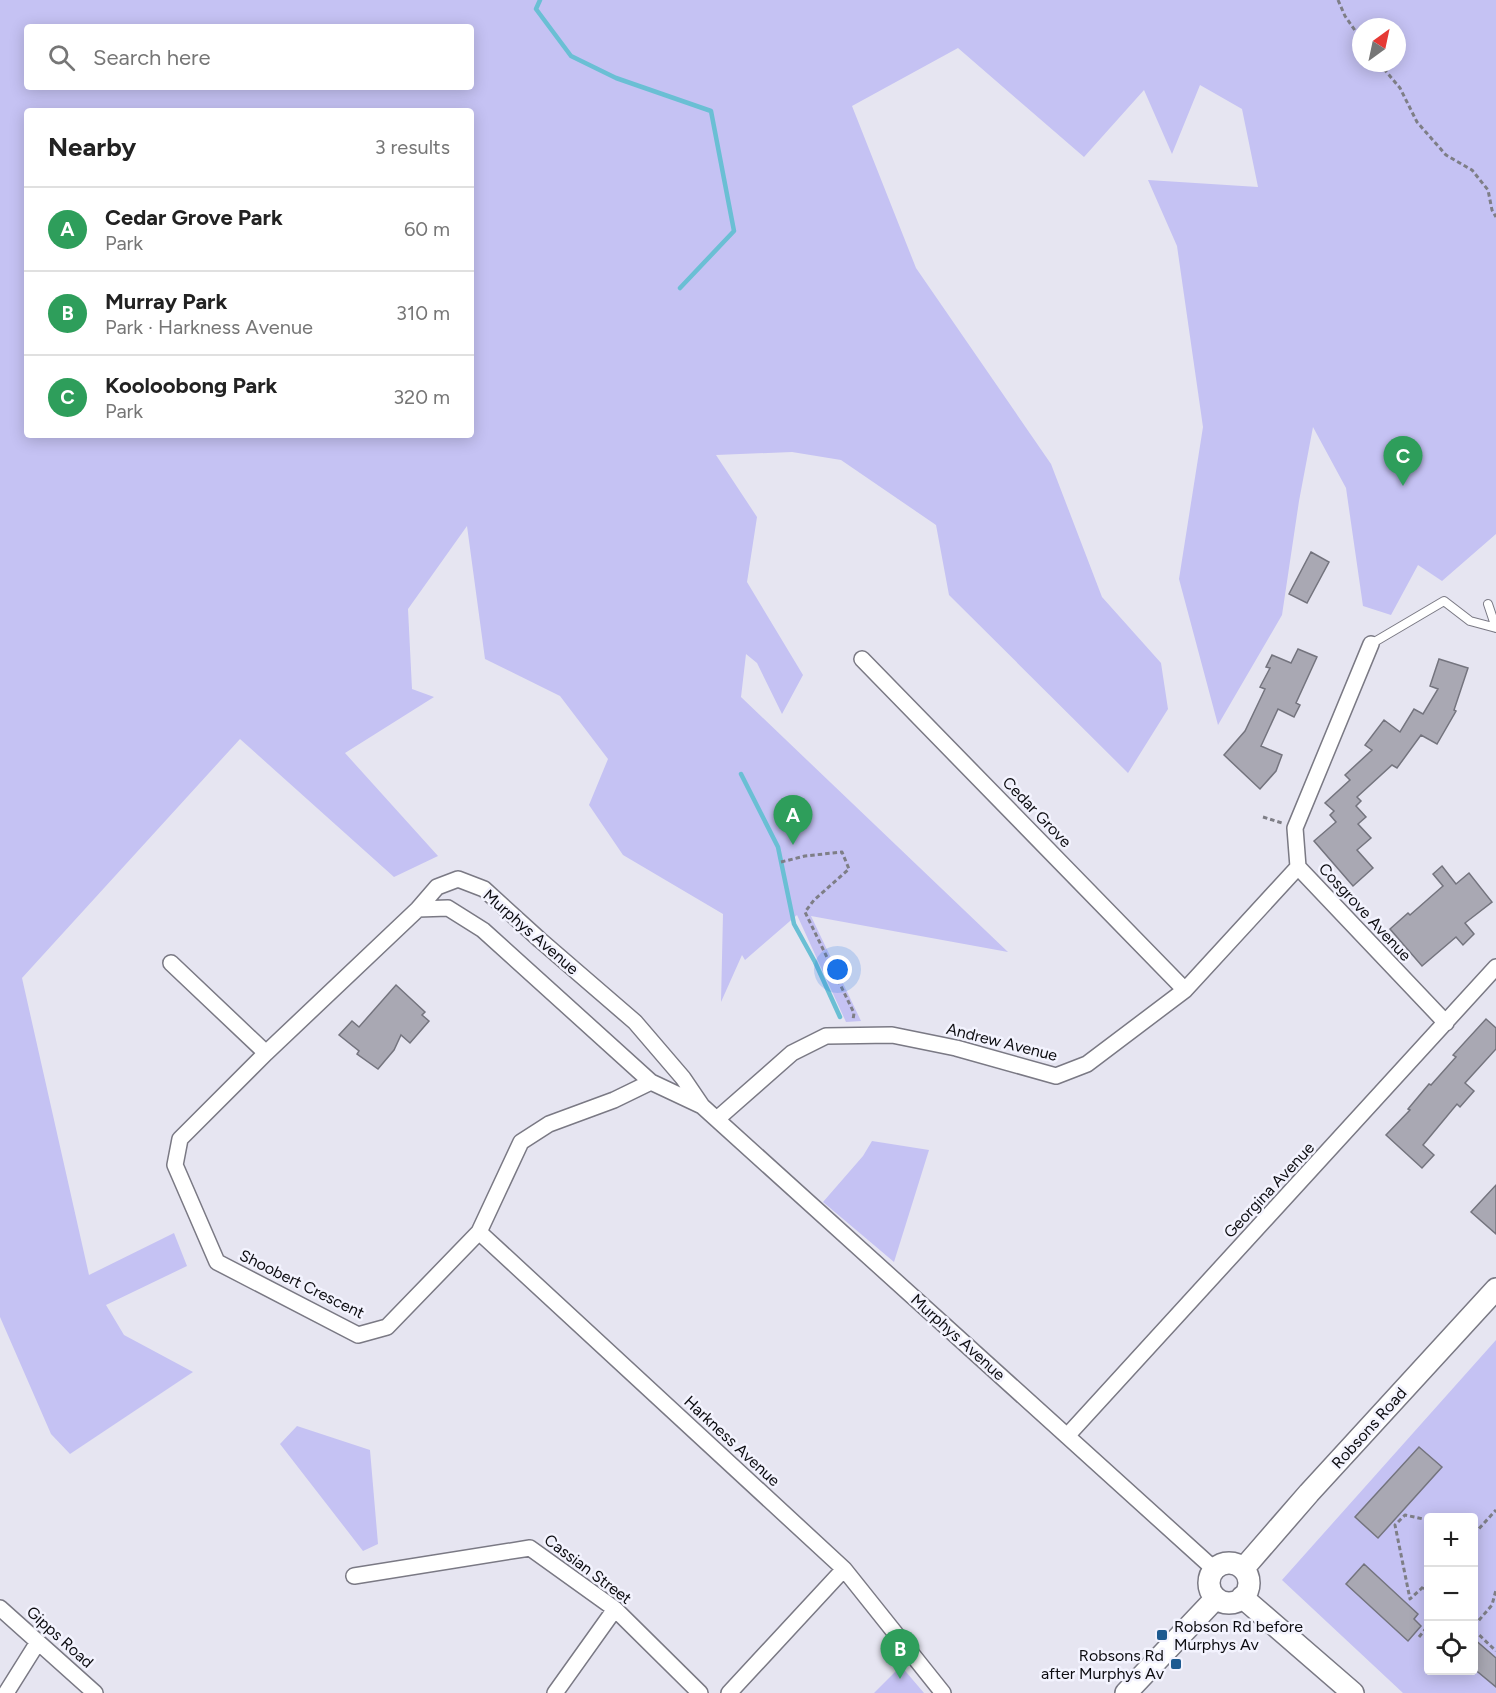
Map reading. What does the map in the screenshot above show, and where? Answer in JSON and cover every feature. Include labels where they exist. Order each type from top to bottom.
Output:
[{"type":"main road","name":"Robsons Road","points":[[1243,1569],[1496,1289]]},
{"type":"main road","points":[[1227,1563],[1233,1563],[1243,1569],[1249,1582],[1248,1589],[1242,1597],[1235,1602],[1228,1603],[1216,1598],[1209,1581],[1214,1569],[1227,1563]]},
{"type":"main road","points":[[1242,1597],[1353,1693]]},
{"type":"main road","points":[[1126,1693],[1216,1598]]},
{"type":"street","name":"Cosgrove Avenue","points":[[1371,644],[1295,828],[1298,867],[1446,1023]]},
{"type":"street","name":"Cedar Grove","points":[[862,659],[1185,990]]},
{"type":"street","name":"Andrew Avenue","points":[[717,1119],[792,1053],[826,1036],[892,1035],[956,1048],[1056,1076],[1087,1064],[1185,990],[1298,867]]},
{"type":"street","name":"Murphys Avenue","points":[[418,909],[437,887],[458,879],[484,889],[635,1022],[683,1078],[702,1106],[1214,1569]]},
{"type":"street","name":"Murphys Avenue","points":[[418,909],[448,908],[483,930],[651,1082],[702,1106]]},
{"type":"street","name":"Shoobert Crescent","points":[[418,909],[266,1053],[180,1139],[175,1165],[217,1262],[358,1335],[387,1327],[478,1232],[521,1142],[549,1124],[614,1100],[651,1082]]},
{"type":"street","points":[[171,963],[266,1053]]},
{"type":"street","name":"Georgina Avenue","points":[[1067,1436],[1496,967]]},
{"type":"street","name":"Harkness Avenue","points":[[478,1232],[844,1569],[943,1693]]},
{"type":"street","name":"Cassian Street","points":[[354,1576],[530,1548],[615,1609],[700,1693]]},
{"type":"street","points":[[729,1693],[844,1569]]},
{"type":"street","name":"Gipps Road","points":[[0,1608],[96,1693]]},
{"type":"street","points":[[555,1693],[615,1609]]},
{"type":"street","points":[[6,1693],[38,1642]]},
{"type":"lane","points":[[1371,644],[1444,601],[1470,621],[1496,628]]},
{"type":"lane","points":[[1488,604],[1496,628]]},
{"type":"path","points":[[1338,0],[1352,26]]},
{"type":"path","points":[[1386,72],[1400,88],[1418,122],[1446,155],[1472,170],[1488,190],[1492,210],[1496,216]]},
{"type":"path","points":[[1263,817],[1295,828]]},
{"type":"path","points":[[781,862],[805,856],[843,852],[849,869],[814,900],[806,912],[854,1013],[851,1037]]},
{"type":"path","points":[[1478,1529],[1496,1511]]},
{"type":"path","points":[[1423,1587],[1410,1599],[1395,1525],[1405,1515],[1424,1519]]},
{"type":"path","points":[[1478,1622],[1492,1605],[1496,1590]]},
{"type":"path","points":[[1419,1637],[1424,1631]]},
{"type":"path","points":[[1478,1633],[1496,1651]]},
{"type":"shaded area","points":[[0,0],[1496,0],[1496,534],[1442,581],[1418,565],[1391,615],[1363,606],[1346,488],[1313,427],[1282,615],[1218,725],[1179,579],[1203,427],[1177,246],[1148,180],[1258,187],[1242,109],[1200,85],[1172,154],[1144,90],[1084,157],[958,48],[852,106],[916,268],[1051,464],[1102,597],[1161,663],[1168,709],[1128,773],[949,595],[936,525],[841,460],[792,452],[716,455],[757,517],[747,582],[803,675],[782,714],[757,663],[746,654],[741,697],[1008,952],[811,916],[861,1021],[846,1022],[797,915],[745,960],[742,955],[721,1002],[723,914],[623,855],[589,805],[608,759],[560,696],[485,659],[467,526],[408,609],[412,689],[434,697],[345,753],[438,856],[394,877],[240,739],[22,978],[89,1275],[174,1233],[187,1266],[106,1305],[124,1335],[193,1372],[70,1454],[51,1434],[0,1317]]},
{"type":"shaded area","points":[[872,1141],[929,1150],[894,1262],[823,1202],[863,1156]]},
{"type":"shaded area","points":[[1496,1340],[1496,1693],[1403,1693],[1282,1580]]},
{"type":"shaded area","points":[[297,1426],[370,1450],[378,1544],[363,1551],[280,1444]]},
{"type":"shaded area","points":[[901,1666],[924,1693],[874,1693]]},
{"type":"building","points":[[1311,552],[1329,562],[1307,603],[1289,594]]},
{"type":"building","points":[[1298,649],[1317,657],[1296,703],[1300,705],[1294,717],[1278,709],[1261,746],[1282,755],[1276,771],[1260,789],[1224,755],[1245,731],[1265,689],[1260,687],[1270,668],[1266,667],[1272,655],[1291,663]]},
{"type":"building","points":[[1439,659],[1468,668],[1454,710],[1456,711],[1437,744],[1421,735],[1397,768],[1392,765],[1357,797],[1361,801],[1356,806],[1366,817],[1358,824],[1371,838],[1357,850],[1373,868],[1353,886],[1314,841],[1336,822],[1330,815],[1334,811],[1325,803],[1350,780],[1345,775],[1372,750],[1365,745],[1384,720],[1400,732],[1414,709],[1423,714],[1438,689],[1430,686]]},
{"type":"building","points":[[1442,866],[1456,884],[1469,873],[1492,902],[1465,923],[1474,934],[1463,945],[1456,937],[1422,966],[1390,929],[1443,886],[1433,874]]},
{"type":"building","points":[[396,985],[425,1012],[422,1015],[429,1021],[410,1043],[401,1035],[394,1050],[378,1069],[357,1054],[359,1051],[339,1035],[352,1021],[359,1027]]},
{"type":"building","points":[[1486,1019],[1496,1028],[1496,1049],[1465,1083],[1474,1091],[1460,1107],[1457,1104],[1423,1145],[1434,1155],[1422,1168],[1386,1135],[1410,1110],[1408,1109],[1429,1084],[1431,1085],[1456,1057],[1453,1055]]},
{"type":"building","points":[[1496,1185],[1496,1234],[1471,1212]]},
{"type":"building","points":[[1419,1447],[1442,1467],[1378,1538],[1355,1517]]},
{"type":"building","points":[[1364,1564],[1418,1614],[1414,1619],[1421,1626],[1408,1641],[1346,1584]]},
{"type":"building","points":[[1478,1642],[1496,1658],[1496,1687],[1478,1672]]},
{"type":"waterway","points":[[540,0],[536,9],[571,56],[616,78],[711,111],[734,231],[680,288]]},
{"type":"waterway","points":[[741,774],[778,847],[794,924],[815,962],[840,1017]]},
{"type":"place","name":"Kooloobong Park","points":[[1403,486]]},
{"type":"place","name":"Cedar Grove Park","points":[[793,845]]},
{"type":"place","name":"Robson Rd before Murphys Av","points":[[1162,1635]]},
{"type":"place","name":"Robsons Rd after Murphys Av","points":[[1176,1664]]},
{"type":"place","name":"Murray Park","points":[[900,1679]]}]
